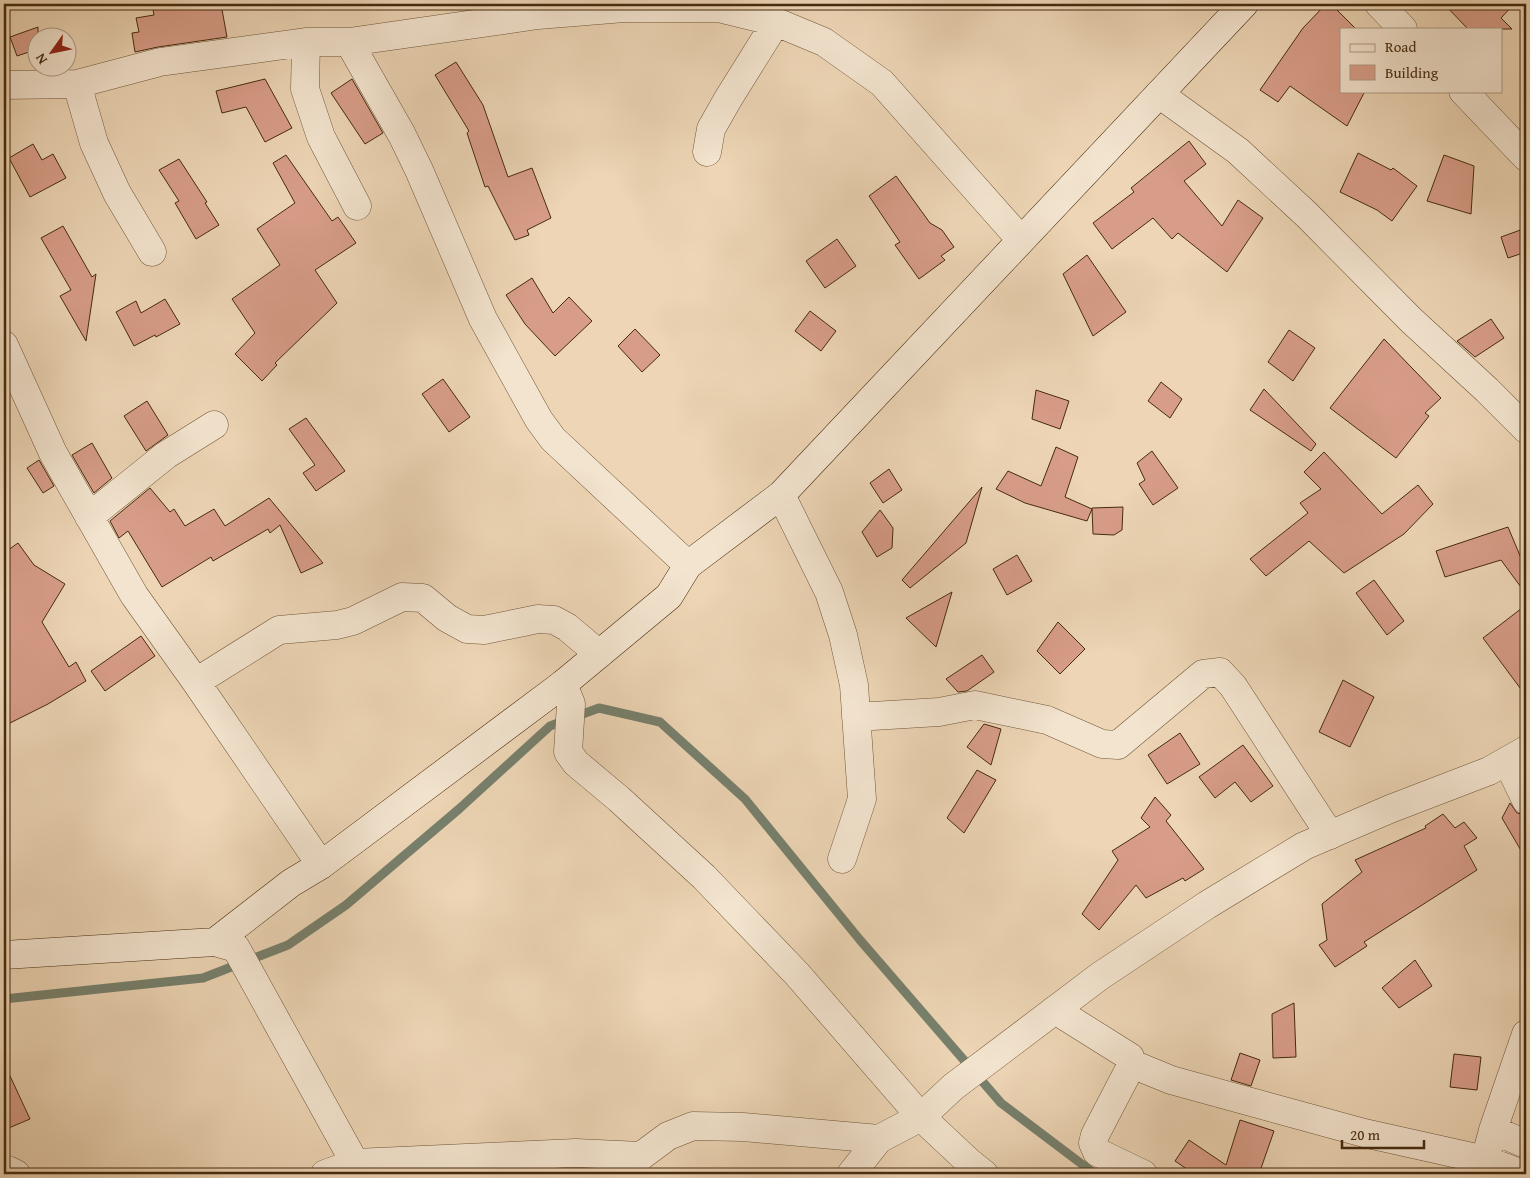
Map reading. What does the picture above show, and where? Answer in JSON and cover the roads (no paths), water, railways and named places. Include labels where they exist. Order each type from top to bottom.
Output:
[{"type":"street","points":[[4,955],[226,945],[291,883],[321,865],[567,694],[599,654],[669,596],[688,565],[781,495],[1244,4]]},
{"type":"street","points":[[1379,4],[1402,28]]},
{"type":"street","points":[[4,84],[77,84],[160,62],[306,42],[349,42],[538,15],[624,6],[718,8],[776,22],[824,42],[882,83],[1021,240]]},
{"type":"street","points":[[707,152],[711,129],[776,22]]},
{"type":"street","points":[[306,42],[305,89],[321,137],[357,206]]},
{"type":"street","points":[[349,42],[402,135],[483,319],[539,420],[553,440],[688,565]]},
{"type":"street","points":[[77,84],[94,144],[117,193],[152,252]]},
{"type":"street","points":[[1464,92],[1526,158]]},
{"type":"street","points":[[1159,94],[1245,158],[1526,429]]},
{"type":"street","points":[[4,345],[53,453],[134,595],[321,865]]},
{"type":"street","points":[[89,517],[166,455],[214,425]]},
{"type":"street","points":[[781,495],[829,592],[843,635],[852,676],[862,799],[842,859]]},
{"type":"street","points":[[196,682],[279,630],[337,625],[352,621],[402,597],[423,598],[447,618],[466,629],[484,630],[538,620],[554,620],[567,626],[599,654]]},
{"type":"street","points":[[856,717],[939,712],[975,705],[1047,720],[1102,744],[1118,745],[1203,674],[1220,672],[1233,686],[1330,835]]},
{"type":"street","points":[[567,694],[568,752],[576,762],[704,877],[798,974],[921,1117],[984,1174]]},
{"type":"street","points":[[851,1174],[879,1140],[921,1117],[953,1087],[1100,976],[1207,905],[1304,846],[1390,809],[1489,771],[1517,755],[1526,800]]},
{"type":"street","points":[[226,945],[258,987],[358,1169]]},
{"type":"street","points":[[1055,1010],[1130,1057],[1132,1064],[1094,1135],[1093,1143],[1097,1152],[1143,1174]]},
{"type":"street","points":[[1484,1167],[1493,1130],[1526,1034]]},
{"type":"street","points":[[1132,1064],[1171,1080],[1484,1167],[1523,1174]]},
{"type":"street","points":[[325,1174],[358,1169],[576,1153],[632,1165],[668,1136],[693,1126],[743,1127],[879,1140]]},
{"type":"street","points":[[1493,1130],[1526,1144]]},
{"type":"street","points":[[4,1170],[16,1174]]},
{"type":"waterway","points":[[4,999],[203,978],[288,945],[346,905],[459,809],[550,726],[599,708],[660,722],[745,799],[860,940],[1001,1103],[1095,1174]]}]
